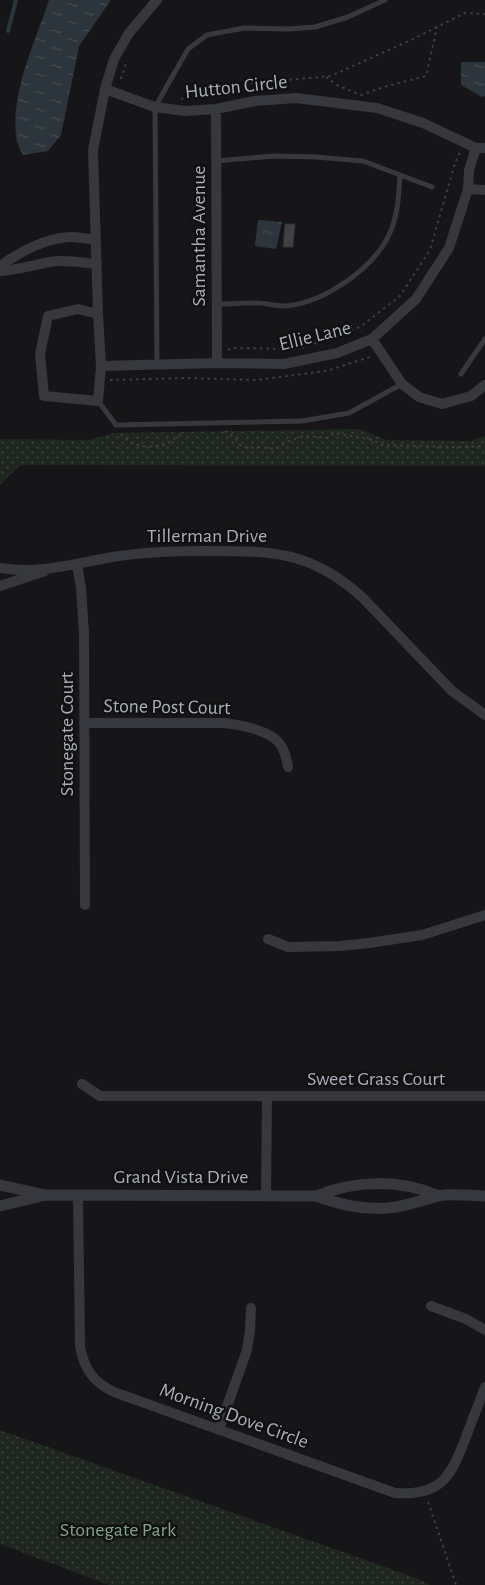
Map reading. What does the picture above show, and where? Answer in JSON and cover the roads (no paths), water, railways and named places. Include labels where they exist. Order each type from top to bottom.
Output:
[{"type":"street","points":[[98,314],[78,309],[48,316],[40,354],[44,396],[98,401],[101,366],[93,150],[109,90],[114,59],[129,33],[157,0]]},
{"type":"street","name":"Hutton Circle","points":[[109,90],[185,111],[216,109],[256,101],[296,98],[377,108],[422,123],[464,143],[480,148]]},
{"type":"street","name":"Samantha Avenue","points":[[216,109],[217,360]]},
{"type":"street","name":"Ellie Lane","points":[[101,366],[157,365],[217,360],[284,364],[337,353],[372,338],[416,299],[448,248],[468,189],[469,170],[480,148]]},
{"type":"street","points":[[468,189],[485,190]]},
{"type":"street","points":[[0,266],[16,255],[47,241],[72,237],[95,240]]},
{"type":"street","points":[[0,271],[14,270],[51,261],[97,264]]},
{"type":"street","points":[[372,338],[402,384],[419,397],[442,404],[471,396],[485,385]]},
{"type":"street","name":"Tillerman Drive","points":[[0,568],[50,569],[112,557],[160,551],[257,551],[279,554],[307,562],[330,572],[348,584],[452,691],[485,716]]},
{"type":"street","name":"Stonegate Court","points":[[77,564],[84,618],[85,905]]},
{"type":"street","name":"Tillerman Drive","points":[[0,586],[50,569]]},
{"type":"street","name":"Stone Post Court","points":[[84,723],[224,723],[242,726],[258,730],[273,738],[282,747],[288,767]]},
{"type":"street","points":[[268,939],[288,947],[369,944],[422,935],[485,915]]},
{"type":"street","name":"Sweet Grass Court","points":[[82,1084],[100,1096],[485,1096]]},
{"type":"street","points":[[266,1196],[267,1097]]},
{"type":"street","name":"Grand Vista Drive","points":[[316,1196],[329,1190],[379,1183],[426,1190],[439,1196]]},
{"type":"street","name":"Grand Vista Drive","points":[[0,1185],[46,1195],[316,1196],[330,1201],[378,1209],[410,1204],[439,1196],[485,1196]]},
{"type":"street","name":"Grand Vista Drive","points":[[0,1206],[46,1195]]},
{"type":"street","name":"Morning Dove Circle","points":[[78,1195],[80,1346],[82,1359],[87,1370],[103,1387],[395,1492],[411,1494],[425,1491],[443,1481],[451,1472],[485,1387]]},
{"type":"street","points":[[431,1306],[466,1319],[485,1330]]},
{"type":"street","points":[[219,1429],[247,1350],[251,1308]]},
{"type":"lane","points":[[157,365],[158,103],[188,49],[207,35],[244,28],[290,29],[315,27],[348,17],[386,0]]},
{"type":"lane","points":[[216,161],[274,156],[362,161],[432,187]]},
{"type":"lane","points":[[216,304],[254,303],[285,306],[311,299],[340,287],[380,250],[392,228],[398,207],[400,175]]},
{"type":"lane","points":[[461,374],[485,339]]},
{"type":"lane","points":[[98,401],[116,425],[302,422],[349,413],[402,384]]},
{"type":"water","points":[[49,0],[111,0],[79,46],[61,135],[48,151],[23,155],[16,137],[15,119],[17,102],[25,67]]},
{"type":"water","points":[[461,62],[485,62],[485,96],[482,97],[461,85]]},
{"type":"water","points":[[258,220],[282,222],[276,249],[255,246]]},
{"type":"waterway","points":[[8,31],[16,0]]},
{"type":"park label","name":"Stonegate Park","points":[[118,1530]]}]
